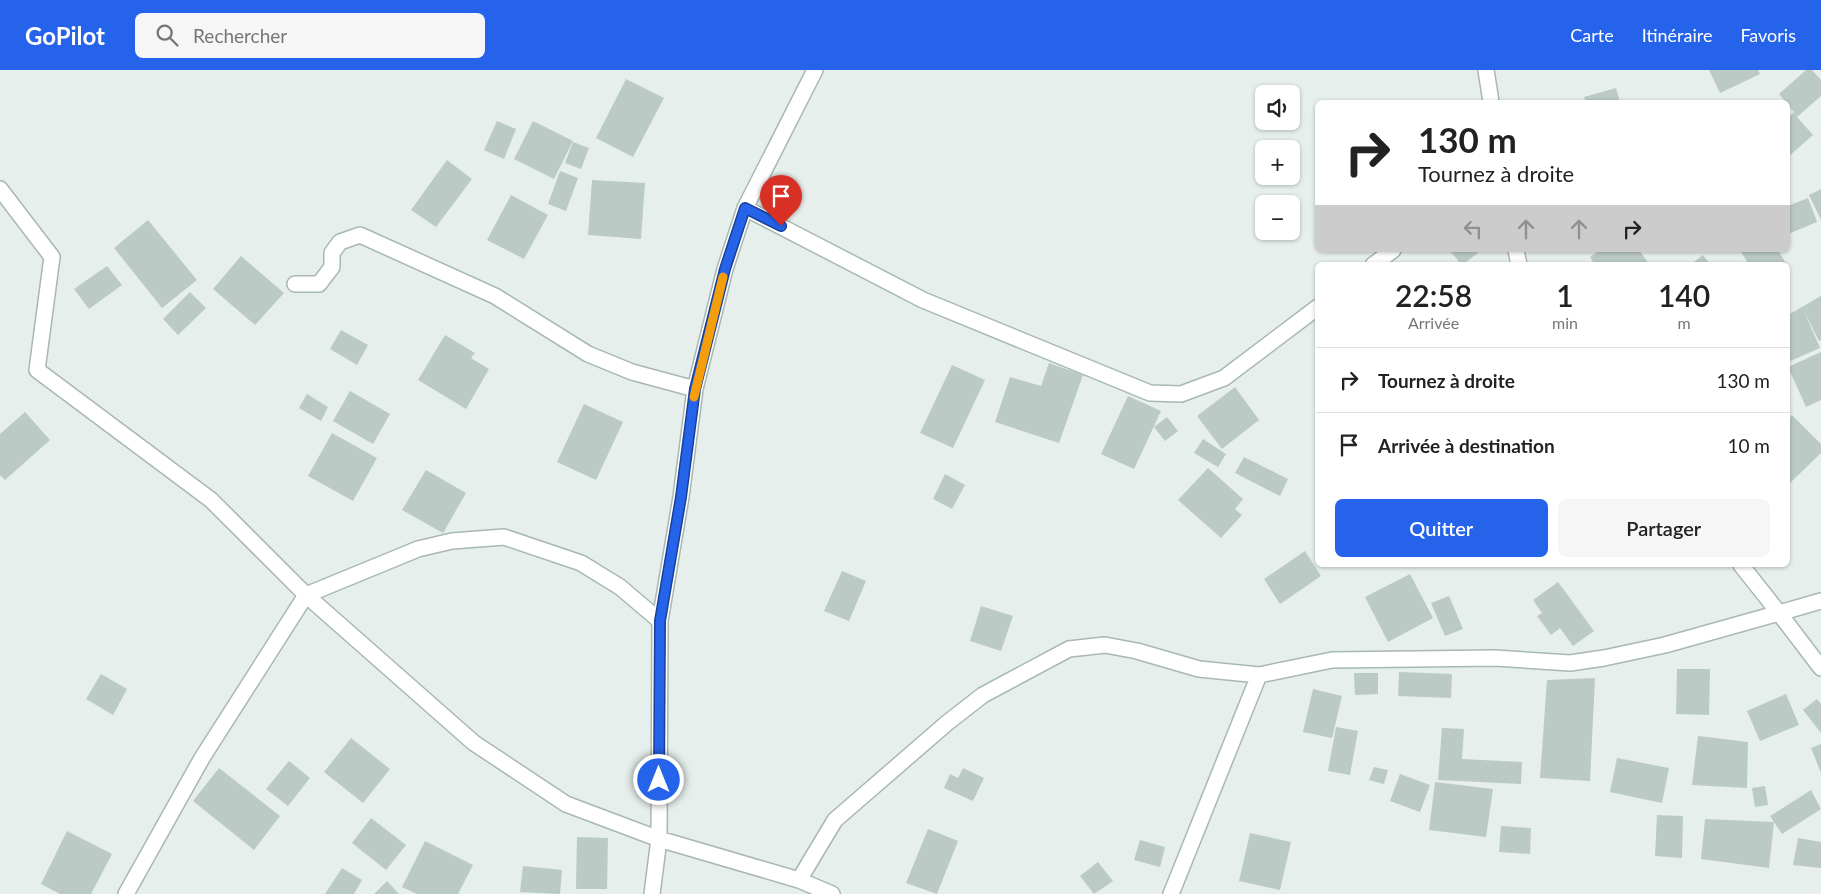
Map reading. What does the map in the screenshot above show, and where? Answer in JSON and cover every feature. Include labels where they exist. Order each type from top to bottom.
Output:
[{"type":"street","points":[[652,894],[659,839],[660,621],[681,497],[695,389],[725,269],[745,208],[815,70]]},
{"type":"street","points":[[1486,70],[1491,100]]},
{"type":"street","points":[[0,188],[52,258],[37,370],[211,500],[306,595],[474,742],[566,804],[659,839],[799,880],[832,894]]},
{"type":"street","points":[[745,208],[923,300],[1150,393],[1182,394],[1224,378],[1315,309]]},
{"type":"street","points":[[295,284],[320,284],[332,267],[332,253],[340,242],[360,236],[496,296],[588,354],[632,372],[695,389]]},
{"type":"street","points":[[1377,262],[1390,252]]},
{"type":"street","points":[[126,894],[202,758],[306,595],[418,549],[452,541],[504,537],[582,563],[620,587],[660,621]]},
{"type":"street","points":[[1743,567],[1821,668]]},
{"type":"street","points":[[799,880],[835,820],[947,723],[983,694],[1069,649],[1105,645],[1137,651],[1199,669],[1259,675],[1332,660],[1495,658],[1570,662],[1604,658],[1665,645],[1821,601]]},
{"type":"street","points":[[1171,894],[1259,675]]},
{"type":"building","points":[[1709,70],[1758,70],[1760,74],[1720,93]]},
{"type":"building","points":[[1806,70],[1812,70],[1821,80],[1821,96],[1797,117],[1813,135],[1790,155],[1790,116],[1794,112],[1790,107],[1790,100],[1784,100],[1779,94]]},
{"type":"building","points":[[626,79],[664,98],[633,157],[596,138]]},
{"type":"building","points":[[1616,88],[1619,100],[1585,100],[1584,97]]},
{"type":"building","points":[[497,121],[516,129],[504,159],[484,150]]},
{"type":"building","points":[[533,121],[573,141],[554,179],[514,159]]},
{"type":"building","points":[[573,142],[589,148],[581,169],[565,163]]},
{"type":"building","points":[[447,160],[472,179],[436,227],[411,210]]},
{"type":"building","points":[[560,171],[578,178],[566,211],[548,204]]},
{"type":"building","points":[[592,180],[645,183],[641,239],[588,235]]},
{"type":"building","points":[[1821,189],[1821,220],[1809,195]]},
{"type":"building","points":[[511,195],[548,215],[524,259],[487,240]]},
{"type":"building","points":[[1808,198],[1817,222],[1790,233],[1790,205]]},
{"type":"building","points":[[148,220],[197,280],[162,308],[114,248]]},
{"type":"building","points":[[1451,252],[1479,252],[1466,262],[1459,262]]},
{"type":"building","points":[[1597,252],[1640,252],[1648,262],[1593,262],[1590,257]]},
{"type":"building","points":[[1741,252],[1779,252],[1785,262],[1747,262]]},
{"type":"building","points":[[1703,255],[1709,262],[1694,262]]},
{"type":"building","points":[[241,256],[284,293],[255,325],[213,289]]},
{"type":"building","points":[[107,266],[122,285],[89,309],[74,289]]},
{"type":"building","points":[[190,292],[206,308],[178,335],[163,319]]},
{"type":"building","points":[[1821,296],[1821,340],[1819,341],[1804,311],[1820,348],[1790,361],[1790,314]]},
{"type":"building","points":[[341,330],[368,345],[357,365],[330,349]]},
{"type":"building","points":[[445,335],[475,353],[471,358],[489,369],[466,409],[418,380]]},
{"type":"building","points":[[1821,352],[1821,400],[1806,407],[1790,371],[1790,366]]},
{"type":"building","points":[[1049,363],[1083,375],[1059,443],[995,422],[1010,377],[1041,386]]},
{"type":"building","points":[[952,365],[985,380],[953,448],[920,433]]},
{"type":"building","points":[[1235,387],[1259,420],[1222,449],[1197,416]]},
{"type":"building","points":[[350,391],[390,414],[373,444],[333,421]]},
{"type":"building","points":[[307,394],[328,407],[321,421],[299,408]]},
{"type":"building","points":[[1128,396],[1161,411],[1134,469],[1101,454]]},
{"type":"building","points":[[584,404],[623,422],[596,480],[557,462]]},
{"type":"building","points":[[25,412],[50,440],[5,480],[0,475],[0,434]]},
{"type":"building","points":[[1792,415],[1821,444],[1821,453],[1790,483],[1790,418]]},
{"type":"building","points":[[1167,417],[1178,431],[1165,441],[1154,427]]},
{"type":"building","points":[[332,433],[377,458],[353,501],[308,476]]},
{"type":"building","points":[[1203,439],[1226,454],[1218,467],[1194,453]]},
{"type":"building","points":[[1244,457],[1288,479],[1280,496],[1235,473]]},
{"type":"building","points":[[1208,468],[1243,499],[1235,509],[1242,515],[1221,538],[1178,500]]},
{"type":"building","points":[[426,470],[466,493],[443,533],[402,510]]},
{"type":"building","points":[[945,474],[965,485],[952,509],[933,499]]},
{"type":"building","points":[[1305,551],[1321,576],[1280,604],[1264,579]]},
{"type":"building","points":[[842,571],[866,581],[849,621],[824,611]]},
{"type":"building","points":[[1410,574],[1433,618],[1388,642],[1365,597]]},
{"type":"building","points":[[1558,582],[1594,631],[1573,646],[1560,628],[1551,635],[1537,616],[1542,613],[1533,600]]},
{"type":"building","points":[[1449,596],[1463,629],[1445,636],[1431,603]]},
{"type":"building","points":[[981,606],[1013,616],[1001,651],[970,641]]},
{"type":"building","points":[[1677,669],[1710,669],[1709,715],[1676,714]]},
{"type":"building","points":[[1399,672],[1452,674],[1451,698],[1398,696]]},
{"type":"building","points":[[1354,673],[1378,673],[1378,694],[1355,695]]},
{"type":"building","points":[[101,674],[127,689],[113,715],[86,699]]},
{"type":"building","points":[[1595,678],[1590,781],[1540,778],[1547,680]]},
{"type":"building","points":[[1313,689],[1342,696],[1332,738],[1303,732]]},
{"type":"building","points":[[1786,694],[1799,725],[1760,741],[1747,711]]},
{"type":"building","points":[[1817,699],[1821,704],[1821,733],[1803,710]]},
{"type":"building","points":[[1336,727],[1358,731],[1350,775],[1328,771]]},
{"type":"building","points":[[1442,728],[1464,729],[1462,759],[1522,762],[1521,784],[1438,780]]},
{"type":"building","points":[[1698,736],[1748,742],[1747,788],[1692,785]]},
{"type":"building","points":[[351,738],[390,769],[363,803],[324,772]]},
{"type":"building","points":[[1821,744],[1821,773],[1811,748]]},
{"type":"building","points":[[1617,758],[1669,768],[1662,803],[1610,792]]},
{"type":"building","points":[[289,761],[310,778],[288,806],[266,789]]},
{"type":"building","points":[[1374,767],[1388,770],[1384,784],[1369,780]]},
{"type":"building","points":[[219,768],[280,816],[254,850],[193,801]]},
{"type":"building","points":[[963,768],[984,778],[973,801],[944,788],[950,774],[958,778]]},
{"type":"building","points":[[1400,774],[1430,785],[1420,812],[1390,801]]},
{"type":"building","points":[[1435,782],[1493,789],[1486,837],[1429,830]]},
{"type":"building","points":[[1765,786],[1768,805],[1755,807],[1752,788]]},
{"type":"building","points":[[1811,790],[1821,809],[1782,834],[1770,816]]},
{"type":"building","points":[[1657,815],[1683,816],[1682,858],[1655,856]]},
{"type":"building","points":[[371,818],[406,845],[386,870],[352,843]]},
{"type":"building","points":[[1705,819],[1774,822],[1769,868],[1701,859]]},
{"type":"building","points":[[1501,826],[1531,828],[1530,854],[1499,852]]},
{"type":"building","points":[[928,829],[958,841],[937,894],[906,883]]},
{"type":"building","points":[[67,831],[112,854],[91,894],[60,894],[41,884]]},
{"type":"building","points":[[1250,833],[1291,842],[1280,890],[1239,881]]},
{"type":"building","points":[[577,837],[608,838],[607,889],[576,889]]},
{"type":"building","points":[[1798,838],[1821,842],[1821,868],[1793,865]]},
{"type":"building","points":[[1140,840],[1165,847],[1160,867],[1134,860]]},
{"type":"building","points":[[425,841],[473,865],[458,894],[417,894],[402,887]]},
{"type":"building","points":[[1098,862],[1113,881],[1094,894],[1080,876]]},
{"type":"building","points":[[523,866],[562,870],[560,894],[520,892]]},
{"type":"building","points":[[342,868],[362,880],[354,894],[325,894]]},
{"type":"building","points":[[387,881],[399,894],[374,894]]},
{"type":"slow traffic","points":[[694,397],[723,277]]},
{"type":"route","points":[[659,780],[660,621],[681,497],[695,389],[725,269],[745,208],[781,226]]}]
